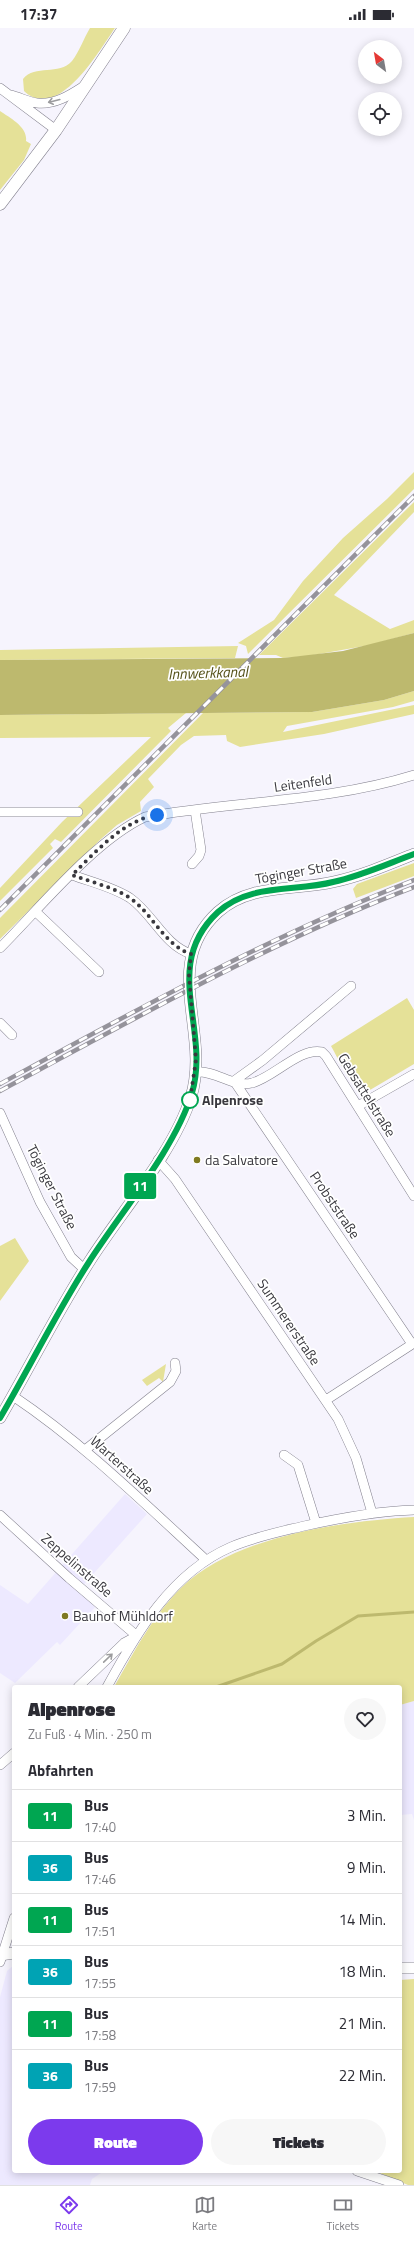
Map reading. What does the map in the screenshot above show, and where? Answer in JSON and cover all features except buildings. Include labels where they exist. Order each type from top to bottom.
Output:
[{"type":"main road","points":[[0,204],[89,84],[124,28]]},
{"type":"street","points":[[10,95],[37,103],[52,102],[67,97],[89,84]]},
{"type":"street","points":[[0,88],[56,130]]},
{"type":"street","name":"Leitenfeld","points":[[0,948],[72,875],[108,842],[134,822],[146,816],[335,792],[373,786],[414,775]]},
{"type":"street","points":[[192,864],[199,856],[201,850],[195,810]]},
{"type":"street","points":[[0,812],[78,812]]},
{"type":"street","name":"Töginger Straße","points":[[0,1418],[84,1269],[158,1160],[185,1111],[194,1088],[196,1072],[196,1045],[189,975],[191,954],[205,926],[221,910],[235,901],[272,889],[330,883],[344,880],[414,854]]},
{"type":"street","points":[[72,875],[129,898],[155,922],[171,942],[182,951],[191,954]]},
{"type":"street","points":[[36,912],[99,972]]},
{"type":"street","points":[[196,1072],[212,1072],[234,1082],[263,1060],[351,986]]},
{"type":"street","points":[[0,1024],[12,1035]]},
{"type":"street","name":"Gebsattelstraße","points":[[234,1082],[247,1084],[257,1082],[315,1050],[322,1052],[358,1106],[414,1196]]},
{"type":"street","points":[[358,1106],[414,1074]]},
{"type":"street","name":"Probststraße","points":[[234,1082],[413,1343]]},
{"type":"street","name":"Töginger Straße","points":[[0,1113],[40,1202],[71,1257],[84,1269]]},
{"type":"street","name":"Summererstraße","points":[[158,1160],[175,1179],[326,1400],[338,1420],[356,1458],[372,1513]]},
{"type":"street","points":[[326,1400],[413,1343]]},
{"type":"street","points":[[85,1450],[105,1432],[170,1382],[176,1371],[175,1364]]},
{"type":"street","name":"Warterstraße","points":[[13,1396],[46,1418],[85,1450],[206,1560]]},
{"type":"street","points":[[284,1455],[298,1465],[316,1523]]},
{"type":"street","points":[[108,1685],[137,1636],[172,1589],[206,1560],[247,1541],[316,1523],[372,1513],[414,1510]]},
{"type":"street","name":"Zeppelinstraße","points":[[0,1514],[69,1578],[137,1636]]},
{"type":"street","points":[[80,1685],[124,1643],[130,1638],[137,1636]]},
{"type":"street","points":[[0,1765],[12,1755]]},
{"type":"street","points":[[4,1956],[12,1926]]},
{"type":"street","points":[[402,1968],[414,1968]]},
{"type":"street","points":[[363,2173],[399,2185]]},
{"type":"shaded area","points":[[90,28],[115,28],[99,52],[76,80],[64,91],[50,98],[37,98],[24,91],[23,79],[28,75],[34,72],[61,68],[72,61]]},
{"type":"shaded area","points":[[0,111],[18,123],[24,131],[26,141],[31,144],[24,160],[0,190]]},
{"type":"shaded area","points":[[414,472],[414,489],[248,654],[246,646],[238,643],[274,620],[303,581],[343,538],[387,499]]},
{"type":"shaded area","points":[[414,502],[414,512],[334,595],[390,629],[414,620],[414,633],[370,645],[308,656],[283,658],[276,655],[259,655]]},
{"type":"shaded area","points":[[238,646],[235,658],[0,660],[0,650]]},
{"type":"shaded area","points":[[414,691],[414,701],[393,707],[287,726],[283,732],[414,705],[414,714],[324,734],[240,747],[227,741],[226,735],[194,736],[181,745],[148,779],[154,787],[140,802],[141,811],[117,825],[101,839],[0,939],[0,918],[203,713],[312,712],[384,700]]},
{"type":"shaded area","points":[[186,713],[168,728],[171,731],[61,842],[55,839],[50,844],[53,848],[0,901],[0,888],[62,822],[151,737],[0,738],[0,715]]},
{"type":"shaded area","points":[[414,863],[414,876],[356,898],[353,889],[357,884]]},
{"type":"shaded area","points":[[407,998],[414,1010],[414,1064],[370,1090],[363,1089],[346,1074],[331,1046]]},
{"type":"shaded area","points":[[15,1238],[29,1261],[0,1301],[0,1246]]},
{"type":"shaded area","points":[[166,1364],[163,1382],[159,1378],[147,1386],[142,1380]]},
{"type":"shaded area","points":[[125,1494],[147,1514],[78,1591],[95,1607],[60,1645],[57,1642],[15,1683],[0,1673],[0,1585],[28,1604]]},
{"type":"shaded area","points":[[414,1517],[414,1701],[402,1704],[402,1685],[115,1685],[145,1634],[162,1610],[182,1587],[204,1570],[231,1555],[260,1543],[291,1534],[323,1527]]},
{"type":"shaded area","points":[[414,1701],[414,1820],[412,1814],[402,1815],[402,1704]]},
{"type":"shaded area","points":[[12,1967],[12,2173],[101,2173],[92,2179],[90,2185],[0,2185],[0,1997],[7,1971]]},
{"type":"shaded area","points":[[414,1979],[414,2185],[408,2185],[380,2173],[402,2173],[402,1980]]},
{"type":"water","name":"Innwerkkanal","points":[[414,633],[414,691],[384,700],[312,712],[0,715],[0,660],[283,658],[343,651]]},
{"type":"waterway","points":[[222,1685],[282,1664],[316,1641],[358,1616],[414,1612]]},
{"type":"railway","points":[[0,910],[414,496]]},
{"type":"railway","points":[[0,1084],[204,975],[308,925],[414,880]]},
{"type":"railway","points":[[0,1091],[204,982],[256,956],[360,909],[414,887]]},
{"type":"bus line","name":"11","points":[[0,1418],[84,1269],[158,1160],[179,1125],[190,1099],[194,1088],[196,1072],[196,1045],[190,990],[189,962],[191,954],[205,926],[221,910],[244,897],[272,889],[311,886],[358,876],[414,854]]},
{"type":"place","name":"Alpenrose","points":[[190,1100]]},
{"type":"place","name":"da Salvatore","points":[[197,1160]]},
{"type":"place","name":"Bauhof Mühldorf","points":[[65,1616]]},
{"type":"route","points":[[157,815],[146,816],[134,822],[108,842],[72,875],[129,898],[155,922],[171,942],[182,951],[191,954],[189,962],[189,975],[196,1045],[196,1072],[194,1088],[190,1100]]}]
